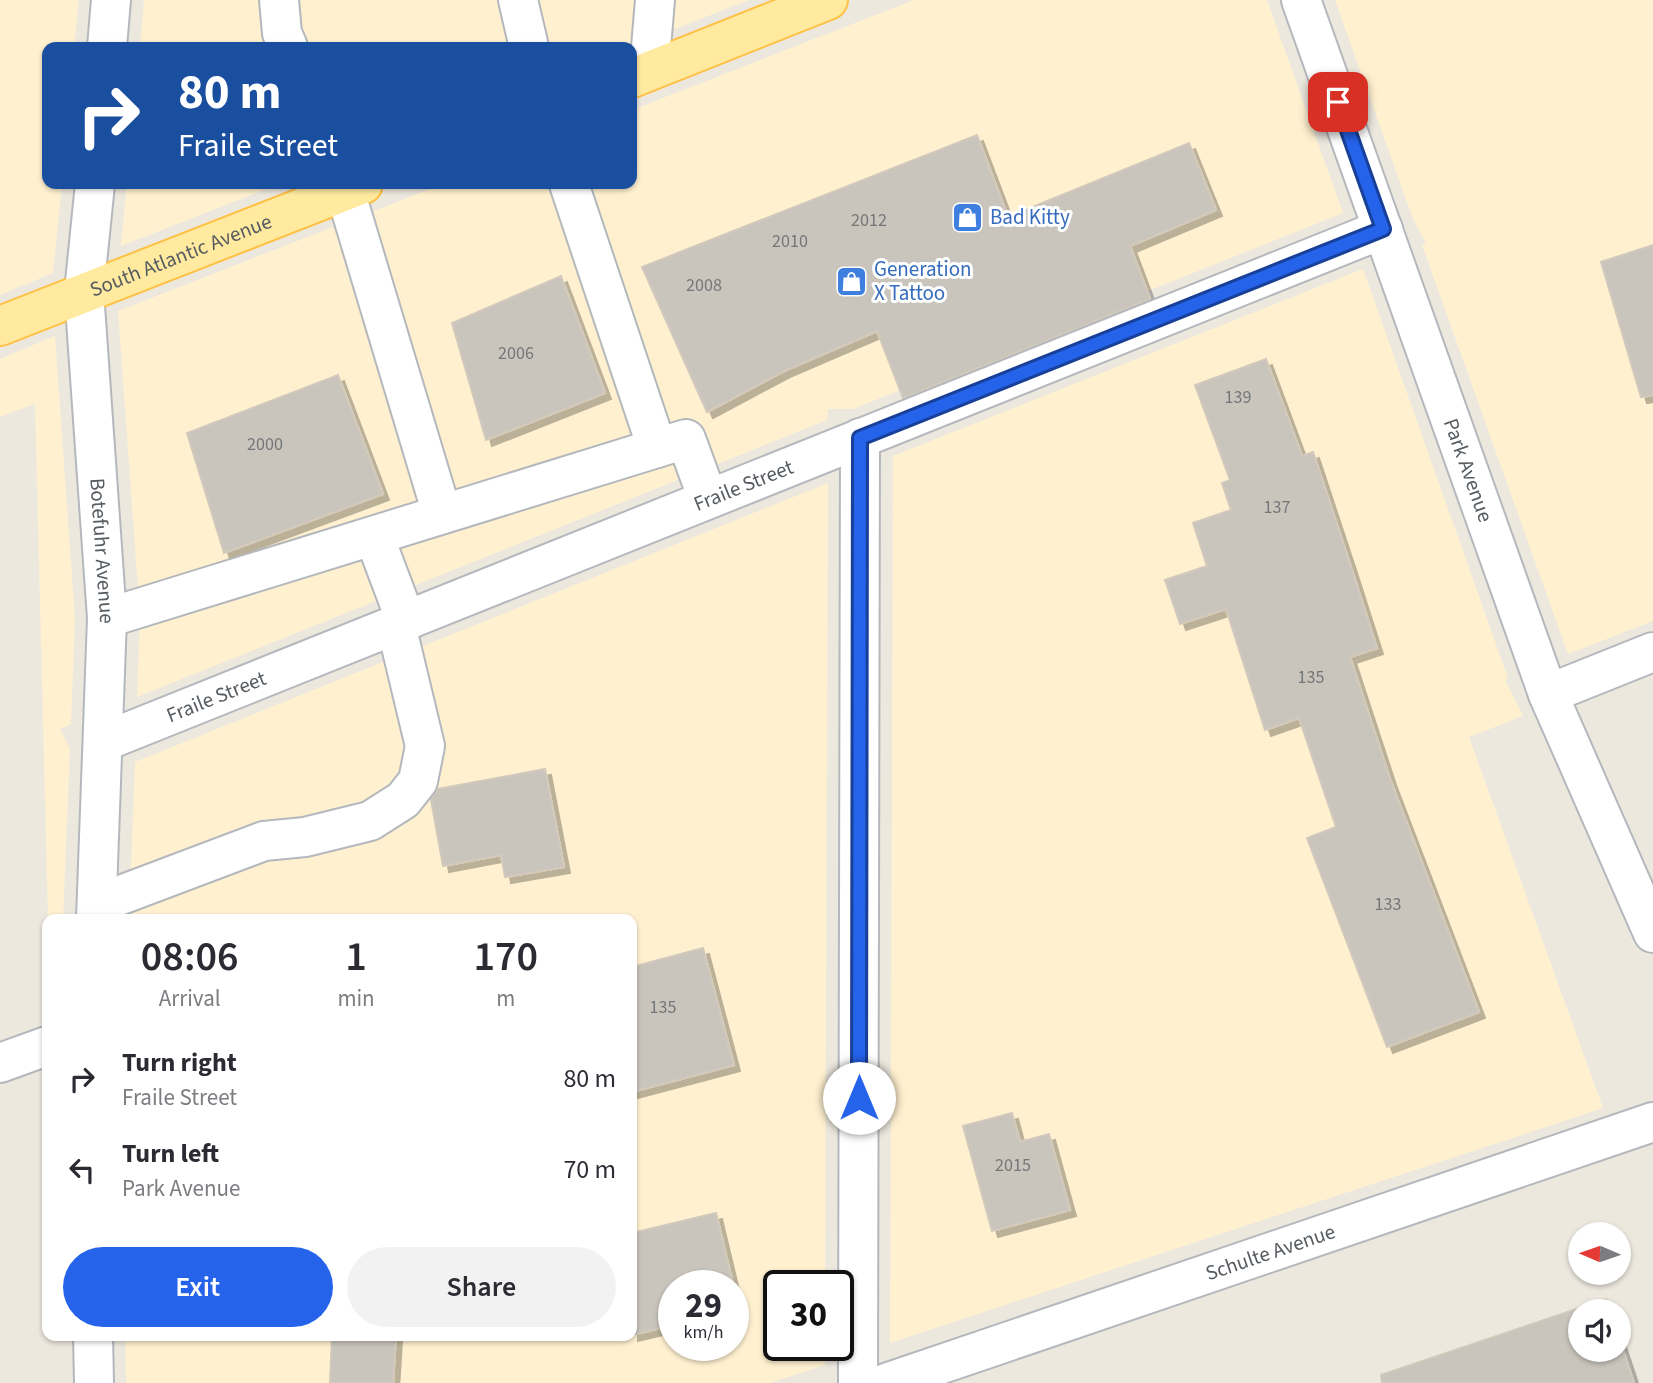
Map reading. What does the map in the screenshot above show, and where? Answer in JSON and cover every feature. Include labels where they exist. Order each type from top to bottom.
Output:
[{"type":"main road","points":[[640,75],[819,2]]},
{"type":"main road","name":"South Atlantic Avenue","points":[[0,326],[342,189]]},
{"type":"street","points":[[107,42],[111,0]]},
{"type":"street","points":[[279,0],[282,33],[286,42]]},
{"type":"street","points":[[518,0],[528,42]]},
{"type":"street","points":[[640,75],[655,0]]},
{"type":"street","name":"Park Avenue","points":[[1301,0],[1548,694],[1653,933]]},
{"type":"street","name":"Botefuhr Avenue","points":[[94,189],[84,292],[107,618],[97,911]]},
{"type":"street","points":[[351,189],[442,514]]},
{"type":"street","points":[[571,189],[657,448]]},
{"type":"street","name":"Fraile Street","points":[[103,742],[1383,229]]},
{"type":"street","points":[[858,1383],[860,438]]},
{"type":"street","points":[[107,618],[686,439],[708,499]]},
{"type":"street","points":[[97,911],[264,841],[305,837],[370,821],[404,800],[418,781],[425,746],[401,623],[373,536]]},
{"type":"street","points":[[1548,694],[1653,652]]},
{"type":"street","points":[[0,1063],[42,1048]]},
{"type":"street","name":"Schulte Avenue","points":[[886,1383],[1653,1122]]},
{"type":"street","points":[[93,1341],[94,1383]]},
{"type":"shaded area","points":[[0,0],[79,0],[75,42],[42,42],[42,189],[61,189],[53,273],[0,295]]},
{"type":"shaded area","points":[[144,0],[749,0],[637,44],[140,42]]},
{"type":"shaded area","points":[[914,0],[1267,0],[1343,213],[853,409],[828,409],[827,420],[137,697],[140,617],[118,311],[430,189],[637,189],[637,108]]},
{"type":"shaded area","points":[[1335,0],[1653,0],[1653,621],[1568,654],[1422,245],[1426,243],[1413,219]]},
{"type":"shaded area","points":[[127,189],[267,189],[121,246]]},
{"type":"shaded area","points":[[1363,269],[1508,678],[1505,680],[1523,716],[1469,737],[1603,1108],[890,1343],[893,456]]},
{"type":"shaded area","points":[[55,336],[75,619],[71,724],[60,729],[70,749],[63,914],[48,914],[35,404],[0,417],[0,359]]},
{"type":"shaded area","points":[[828,483],[825,1270],[763,1270],[763,1361],[825,1361],[825,1365],[770,1383],[126,1383],[125,1341],[637,1341],[637,914],[129,914],[135,762]]},
{"type":"building","points":[[977,135],[1008,217],[1189,143],[1216,210],[1130,246],[1150,299],[903,398],[877,331],[784,371],[707,412],[642,267]]},
{"type":"building","points":[[1653,245],[1653,395],[1641,397],[1601,262]]},
{"type":"building","points":[[561,276],[605,393],[486,440],[452,323]]},
{"type":"building","points":[[1266,359],[1302,456],[1313,452],[1351,567],[1377,648],[1350,657],[1390,779],[1479,1012],[1387,1047],[1307,838],[1336,827],[1299,718],[1265,730],[1226,609],[1180,624],[1165,580],[1207,566],[1193,523],[1231,510],[1222,483],[1230,480],[1195,385]]},
{"type":"building","points":[[338,375],[383,494],[224,553],[187,433]]},
{"type":"building","points":[[545,769],[564,867],[505,877],[501,855],[443,866],[431,800],[438,789]]},
{"type":"building","points":[[703,948],[734,1065],[637,1091],[637,966]]},
{"type":"building","points":[[1012,1113],[1020,1142],[1049,1134],[1070,1210],[992,1231],[963,1126]]},
{"type":"building","points":[[716,1213],[730,1270],[658,1270],[658,1329],[637,1334],[637,1232]]},
{"type":"building","points":[[1568,1312],[1568,1362],[1627,1362],[1634,1383],[1382,1383],[1381,1375]]},
{"type":"building","points":[[332,1341],[396,1341],[393,1383],[330,1383]]},
{"type":"place","name":"Bad Kitty","points":[[967,217]]},
{"type":"place","name":"Generation X Tattoo","points":[[851,281]]},
{"type":"route","points":[[859,1098],[860,438],[1383,229],[1338,102]]}]
